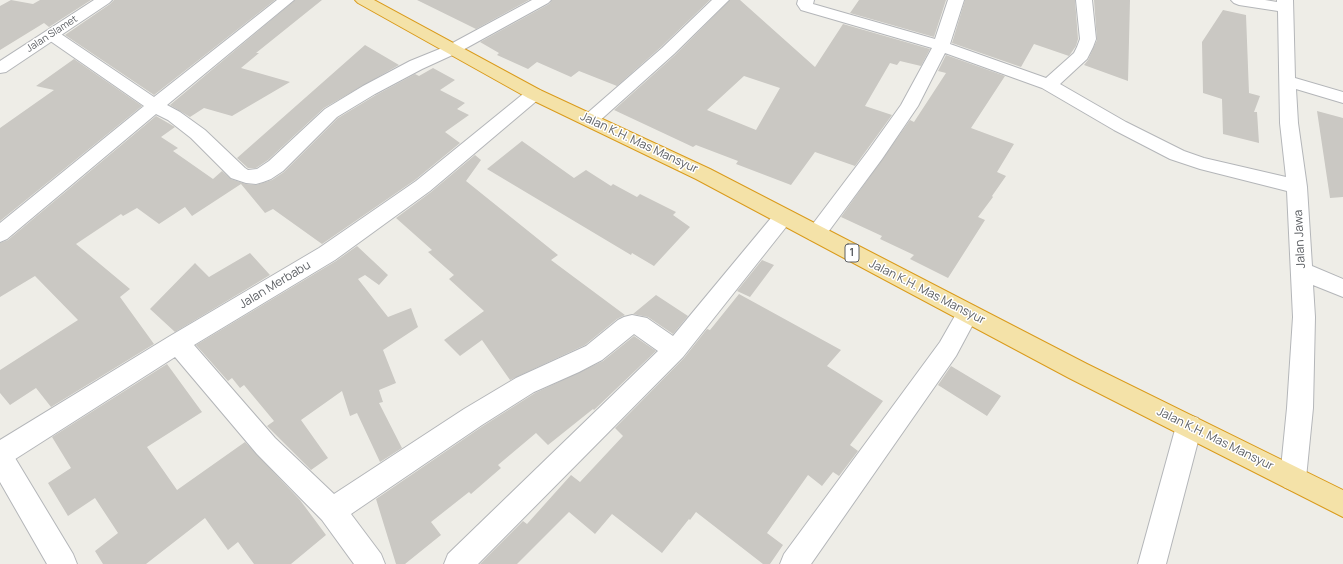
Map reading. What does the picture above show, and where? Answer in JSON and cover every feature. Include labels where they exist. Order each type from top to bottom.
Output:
[{"type":"highway","name":"Jalan K.H. Mas Mansyur","points":[[363,0],[534,94],[704,174],[783,217],[1078,371],[1343,504]]},
{"type":"street","name":"Jalan Slamet","points":[[0,68],[104,0]]},
{"type":"street","points":[[0,234],[286,0]]},
{"type":"street","points":[[52,35],[155,106],[174,116],[194,131],[238,173],[256,177],[264,174],[276,166],[331,113],[363,94],[416,66],[453,49],[543,0]]},
{"type":"street","points":[[590,120],[721,0]]},
{"type":"street","points":[[806,0],[806,6],[941,46],[1048,84],[1120,126],[1177,155],[1207,165],[1297,187]]},
{"type":"street","points":[[816,234],[875,155],[909,106],[941,46],[956,0]]},
{"type":"street","points":[[1048,84],[1058,78],[1081,55],[1085,47],[1088,39],[1084,0]]},
{"type":"street","points":[[1239,0],[1285,4]]},
{"type":"street","name":"Jalan Jawa","points":[[1285,4],[1289,122],[1297,187],[1304,318],[1300,408],[1293,478]]},
{"type":"street","points":[[1287,81],[1343,98]]},
{"type":"street","name":"Jalan Merbabu","points":[[0,455],[178,343],[327,254],[423,186],[534,94]]},
{"type":"street","points":[[458,564],[675,350],[783,217]]},
{"type":"street","points":[[1301,270],[1343,288]]},
{"type":"street","points":[[794,564],[948,349],[968,313]]},
{"type":"street","points":[[332,511],[473,417],[525,385],[571,365],[594,353],[626,327],[632,324],[639,325],[675,350]]},
{"type":"street","points":[[178,343],[266,446],[332,511],[371,564]]},
{"type":"street","points":[[1152,564],[1189,426]]},
{"type":"street","points":[[0,455],[63,564]]},
{"type":"building","points":[[11,0],[33,4],[40,0],[91,0],[49,27],[44,23],[0,50],[0,6]]},
{"type":"building","points":[[114,0],[275,0],[154,95],[65,35]]},
{"type":"building","points":[[295,0],[322,0],[256,53],[259,53],[241,68],[290,82],[232,116],[204,108],[190,117],[170,105]]},
{"type":"building","points":[[417,0],[529,0],[476,29]]},
{"type":"building","points":[[552,0],[710,0],[661,47],[617,86],[579,71],[571,77],[537,62],[528,69],[497,55],[499,53],[480,42],[549,4]]},
{"type":"building","points":[[730,0],[740,0],[815,67],[843,24],[930,49],[921,66],[900,61],[897,65],[890,63],[865,106],[892,115],[855,166],[815,152],[791,185],[736,164],[738,161],[696,145],[693,147],[614,110],[675,55]],"holes":[[[744,76],[780,88],[756,130],[707,110]]]},
{"type":"building","points":[[859,0],[946,0],[934,37],[850,13]]},
{"type":"building","points":[[965,0],[1075,0],[1078,39],[1076,46],[1069,56],[1034,44],[1021,67],[952,43]]},
{"type":"building","points":[[1094,0],[1130,0],[1128,81],[1084,65],[1088,60],[1097,40]]},
{"type":"building","points":[[1223,10],[1246,15],[1249,93],[1260,96],[1254,112],[1257,112],[1259,143],[1223,134],[1222,99],[1203,93],[1202,42]]},
{"type":"building","points":[[365,45],[399,65],[324,108],[268,160],[256,168],[248,168],[237,158]]},
{"type":"building","points":[[946,55],[1005,76],[971,128],[1014,144],[997,172],[1006,176],[978,217],[985,220],[948,278],[910,259],[914,255],[880,239],[882,236],[841,217],[910,120],[914,122],[946,73],[938,71]]},
{"type":"building","points":[[74,59],[142,106],[0,221],[0,128],[54,90],[36,86]]},
{"type":"building","points":[[433,68],[455,80],[440,90],[465,103],[457,109],[469,115],[445,132],[460,143],[415,180],[322,244],[273,209],[265,213],[241,184],[192,216],[185,207],[159,224],[137,208],[123,216],[121,214],[76,244],[130,289],[120,297],[154,344],[51,407],[36,388],[10,405],[0,393],[0,370],[78,320],[35,276],[0,297],[0,243],[8,240],[156,116],[175,127],[161,137],[178,148],[173,151],[213,179],[222,171],[231,179],[246,184],[256,185],[272,180],[284,172],[338,118],[415,74],[419,76]]},
{"type":"building","points":[[1317,111],[1343,118],[1343,197],[1330,198]]},
{"type":"building","points":[[522,141],[574,178],[586,170],[611,186],[613,184],[637,197],[640,194],[676,212],[673,215],[690,227],[654,266],[632,253],[631,255],[487,169]]},
{"type":"building","points":[[475,155],[481,160],[466,181],[558,255],[551,260],[625,315],[617,319],[585,345],[510,380],[482,340],[460,356],[444,340],[484,311],[449,279],[454,275],[428,252],[432,250],[396,218],[431,192]]},
{"type":"building","points":[[357,246],[388,275],[379,285],[365,275],[358,279],[388,317],[411,308],[418,327],[383,350],[396,383],[379,390],[383,402],[379,403],[402,448],[380,462],[357,413],[350,416],[342,391],[301,420],[328,458],[311,470],[267,426],[274,421],[244,385],[240,388],[232,378],[228,381],[196,345],[336,261]]},
{"type":"building","points":[[250,253],[270,275],[175,332],[150,309],[195,263],[209,277]]},
{"type":"building","points":[[762,260],[774,265],[750,297],[737,291]]},
{"type":"building","points":[[739,294],[841,350],[827,366],[883,401],[850,445],[858,451],[839,476],[833,472],[822,486],[808,475],[767,533],[783,545],[770,564],[763,564],[696,512],[662,553],[612,514],[595,534],[569,512],[517,564],[480,564],[523,521],[527,524],[571,475],[580,482],[623,436],[615,428],[684,358],[707,329],[710,330]]},
{"type":"building","points":[[656,295],[688,316],[673,334],[648,317],[633,314]]},
{"type":"building","points":[[634,336],[656,351],[594,410],[593,409],[548,445],[536,433],[498,465],[501,468],[471,494],[469,492],[431,522],[441,535],[405,564],[396,564],[376,499],[483,426],[535,393],[603,361]]},
{"type":"building","points":[[167,364],[202,412],[147,447],[177,490],[245,442],[300,500],[326,535],[291,564],[254,564],[238,542],[228,550],[205,518],[146,564],[103,564],[95,551],[118,533],[95,498],[68,516],[48,483],[71,468],[52,437]]},
{"type":"building","points":[[951,366],[1001,396],[987,416],[938,385]]}]
